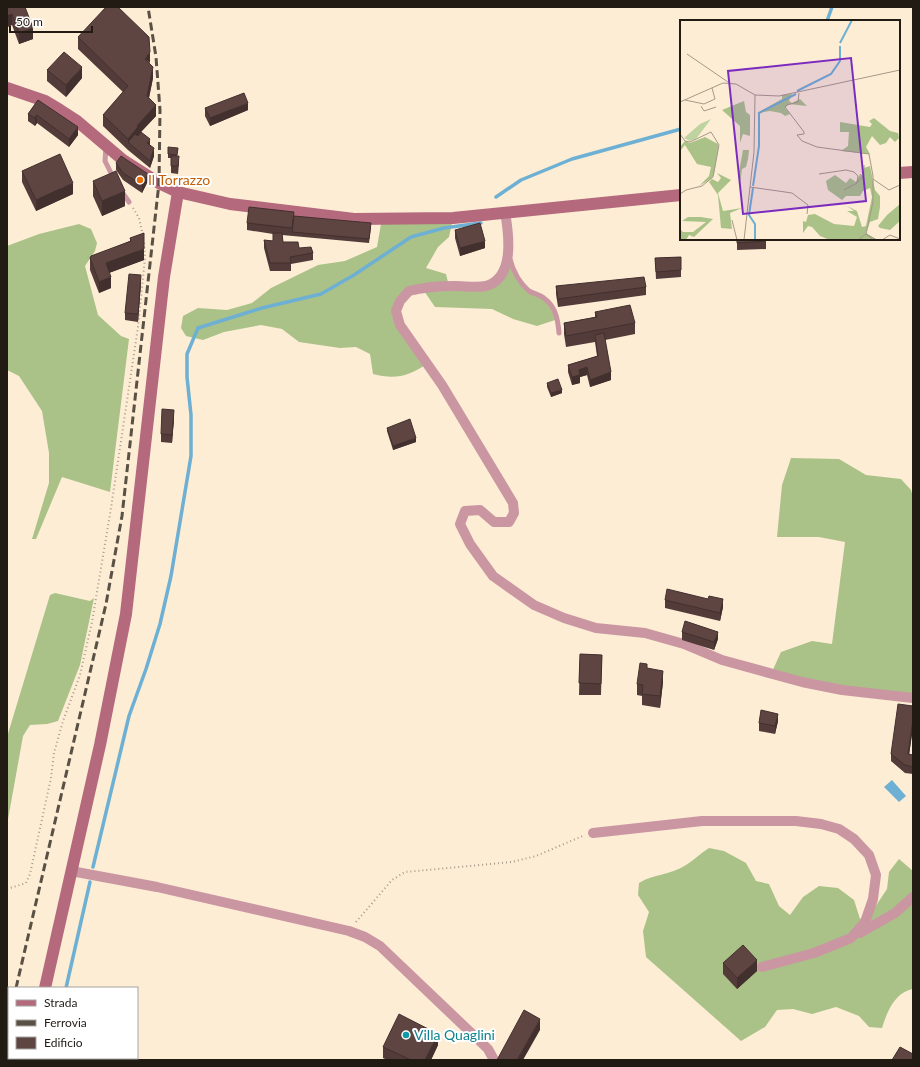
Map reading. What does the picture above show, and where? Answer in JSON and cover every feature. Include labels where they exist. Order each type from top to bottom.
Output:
[{"type":"street","points":[[7,88],[45,101],[60,110],[141,172],[178,192],[230,204],[354,218],[453,218],[680,195]]},
{"type":"street","points":[[900,173],[913,172]]},
{"type":"street","points":[[45,987],[100,744],[126,614],[164,277],[178,192]]},
{"type":"street","points":[[505,212],[509,232],[509,256],[502,274],[494,283],[485,286],[448,286],[409,291],[400,301],[396,311],[400,325],[442,385],[513,503],[514,513],[509,522],[494,522],[480,510],[465,511],[460,524],[470,544],[493,576],[534,605],[596,628],[645,633],[684,644],[722,660],[802,682],[842,690],[913,698]]},
{"type":"street","points":[[593,833],[721,820],[796,821],[821,824],[839,829],[854,839],[869,855],[876,875],[873,900],[865,922],[851,938]]},
{"type":"street","points":[[71,871],[157,887],[349,931],[365,937],[380,946],[488,1049],[494,1060]]},
{"type":"street","points":[[762,967],[814,953],[851,938],[895,913],[913,898]]},
{"type":"lane","points":[[106,146],[104,161],[108,171],[116,183]]},
{"type":"lane","points":[[121,189],[129,202]]},
{"type":"lane","points":[[509,256],[512,268],[530,292],[546,299],[552,306],[558,319],[559,332]]},
{"type":"path","points":[[7,889],[26,883],[30,874],[51,778],[54,753],[62,721],[80,674],[92,622],[102,567],[138,327],[145,258],[145,244],[139,218],[129,202]]},
{"type":"path","points":[[349,931],[392,880],[405,872],[512,862],[536,856],[593,833]]},
{"type":"green space","points":[[382,218],[453,218],[449,237],[438,247],[426,268],[446,274],[449,286],[494,283],[509,257],[512,268],[530,291],[546,299],[558,319],[537,326],[513,319],[492,309],[435,307],[422,288],[409,291],[396,311],[427,364],[408,374],[395,377],[373,374],[370,354],[356,347],[340,348],[299,342],[282,329],[261,325],[224,332],[203,340],[186,336],[181,328],[183,316],[198,308],[227,310],[252,303],[271,288],[318,265],[345,261],[377,247]]},
{"type":"green space","points":[[79,224],[91,229],[97,243],[95,251],[85,266],[98,315],[121,336],[129,339],[110,492],[62,477],[36,539],[32,539],[49,483],[49,453],[42,411],[19,376],[7,370],[7,246],[39,234]]},
{"type":"green space","points":[[791,458],[839,459],[866,475],[901,479],[911,490],[913,497],[913,698],[771,674],[781,652],[812,641],[832,644],[845,542],[819,537],[777,537],[782,485]]},
{"type":"green space","points":[[55,593],[90,601],[94,598],[80,665],[58,721],[47,724],[30,725],[23,736],[7,825],[7,737],[50,595]]},
{"type":"green space","points":[[709,848],[724,851],[746,863],[756,881],[769,884],[779,906],[790,915],[803,897],[819,886],[838,888],[854,900],[860,919],[873,910],[887,889],[889,872],[899,859],[913,871],[913,989],[901,994],[897,998],[889,1009],[882,1028],[869,1027],[859,1016],[836,1007],[812,1014],[793,1009],[777,1010],[765,1027],[741,1041],[646,957],[643,931],[649,912],[638,895],[639,883],[680,868]]},
{"type":"water","points":[[892,780],[906,796],[899,802],[884,787]]},
{"type":"building","points":[[7,7],[25,7],[33,28],[19,33],[12,14],[7,16]]},
{"type":"building","points":[[106,7],[118,7],[149,37],[150,52],[145,59],[153,67],[147,96],[156,105],[137,126],[138,127],[128,139],[103,115],[128,86],[78,37]]},
{"type":"building","points":[[64,52],[82,67],[66,85],[47,70]]},
{"type":"building","points":[[244,93],[248,103],[210,118],[205,108]]},
{"type":"building","points":[[38,100],[78,127],[69,139],[37,115],[35,118],[28,114]]},
{"type":"building","points":[[141,132],[150,139],[147,143],[154,148],[150,161],[128,142],[135,134],[138,136]]},
{"type":"building","points":[[168,147],[178,148],[177,155],[168,154]]},
{"type":"building","points":[[60,154],[73,183],[36,200],[22,171]]},
{"type":"building","points":[[121,156],[148,174],[142,185],[123,173],[116,163]]},
{"type":"building","points":[[171,156],[179,156],[178,166],[171,166]]},
{"type":"building","points":[[116,171],[125,191],[102,201],[93,181]]},
{"type":"building","points":[[249,207],[294,212],[292,228],[247,223]]},
{"type":"building","points":[[294,216],[371,223],[369,239],[292,232]]},
{"type":"building","points":[[480,223],[485,241],[460,248],[455,230]]},
{"type":"building","points":[[144,233],[144,249],[106,263],[111,277],[99,282],[90,258],[91,256],[131,241],[130,238]]},
{"type":"building","points":[[273,233],[282,233],[283,242],[298,242],[299,248],[311,247],[313,253],[290,257],[291,263],[270,263],[264,240],[273,241]]},
{"type":"building","points":[[737,240],[766,240],[766,241],[737,243]]},
{"type":"building","points":[[681,257],[681,270],[656,272],[655,258]]},
{"type":"building","points":[[129,274],[141,275],[138,314],[125,313]]},
{"type":"building","points":[[644,277],[646,287],[558,299],[556,286]]},
{"type":"building","points":[[630,305],[635,323],[566,336],[564,323],[597,317],[595,312]]},
{"type":"building","points":[[604,333],[611,372],[590,380],[587,367],[579,370],[580,375],[572,377],[568,365],[598,356],[595,335]]},
{"type":"building","points":[[558,379],[562,390],[551,393],[547,383]]},
{"type":"building","points":[[162,409],[174,410],[172,435],[161,434]]},
{"type":"building","points":[[410,419],[416,438],[393,446],[387,428]]},
{"type":"building","points":[[667,589],[708,599],[709,596],[723,599],[720,613],[665,600]]},
{"type":"building","points":[[685,621],[718,632],[714,642],[682,632]]},
{"type":"building","points":[[580,654],[602,655],[601,684],[579,683]]},
{"type":"building","points":[[640,663],[647,664],[647,668],[663,671],[660,696],[642,694],[643,685],[637,684]]},
{"type":"building","points":[[898,704],[913,706],[913,720],[908,754],[913,755],[913,767],[905,765],[891,754]]},
{"type":"building","points":[[761,710],[778,714],[775,726],[759,723]]},
{"type":"building","points":[[743,945],[757,960],[737,978],[723,963]]},
{"type":"building","points":[[524,1010],[540,1019],[517,1060],[497,1060]]},
{"type":"building","name":"Villa Quaglini","points":[[399,1014],[438,1034],[425,1060],[411,1060],[383,1047]]},
{"type":"building","points":[[900,1047],[913,1054],[913,1060],[892,1060]]},
{"type":"waterway","points":[[827,20],[832,7]]},
{"type":"waterway","points":[[496,197],[521,180],[572,159],[680,129]]},
{"type":"waterway","points":[[93,867],[129,716],[160,624],[171,576],[191,456],[191,415],[187,377],[187,354],[198,328],[262,308],[321,294],[354,275],[411,237],[444,228],[481,223]]},
{"type":"waterway","points":[[66,987],[90,882]]},
{"type":"railway","points":[[16,987],[106,604],[122,516],[159,183],[160,110],[156,57],[148,7]]},
{"type":"railway","points":[[7,1026],[8,1022]]},
{"type":"place","name":"Il Torrazzo","points":[[140,180]]},
{"type":"place","name":"Villa Quaglini","points":[[406,1035]]}]
